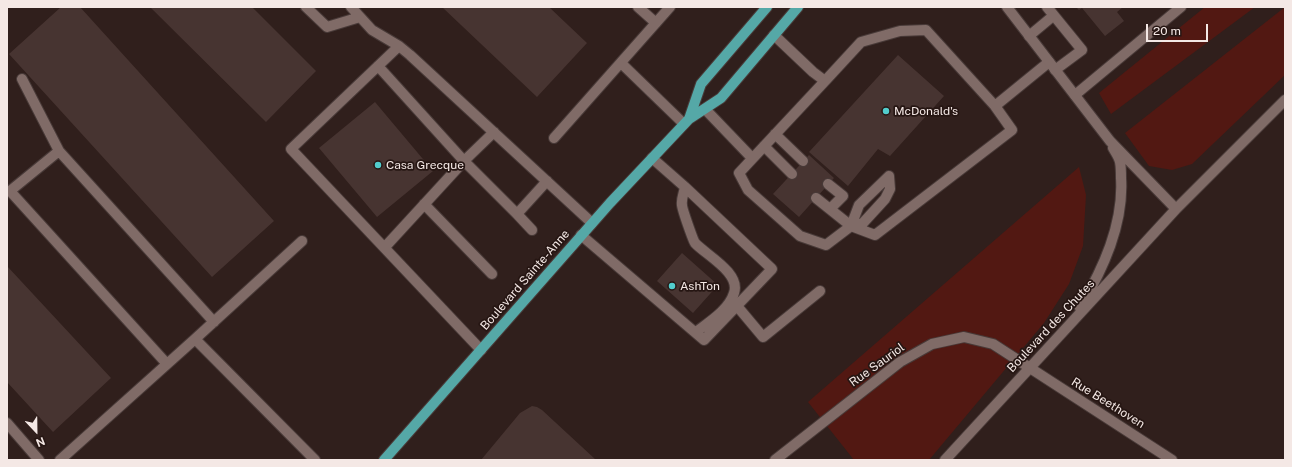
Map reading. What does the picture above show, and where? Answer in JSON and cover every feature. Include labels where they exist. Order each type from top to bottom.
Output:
[{"type":"main road","name":"Boulevard Sainte-Anne","points":[[687,122],[701,84],[767,7]]},
{"type":"main road","name":"Boulevard Sainte-Anne","points":[[384,460],[581,235],[687,122],[721,98],[798,8]]},
{"type":"street","points":[[306,7],[326,27],[360,17]]},
{"type":"street","points":[[351,7],[372,30],[399,46],[592,223]]},
{"type":"street","points":[[638,7],[656,23]]},
{"type":"street","points":[[554,138],[670,7]]},
{"type":"street","points":[[1007,7],[1110,141],[1176,209]]},
{"type":"street","points":[[1047,7],[1082,50],[1055,70]]},
{"type":"street","points":[[1075,95],[1181,7]]},
{"type":"street","points":[[1029,36],[1053,16]]},
{"type":"street","points":[[816,198],[851,226],[875,235],[1012,130],[994,106],[926,30],[900,30],[861,42],[739,173],[748,190],[800,236],[826,245],[851,226],[863,222],[886,199],[890,189],[889,176],[859,205],[851,226]]},
{"type":"street","points":[[774,35],[813,72],[825,81]]},
{"type":"street","points":[[399,46],[291,149],[481,350]]},
{"type":"street","points":[[994,106],[1049,62]]},
{"type":"street","points":[[620,63],[687,122]]},
{"type":"street","points":[[378,66],[464,161],[532,230]]},
{"type":"street","points":[[22,79],[59,151],[214,322]]},
{"type":"street","name":"Boulevard des Chutes","points":[[945,460],[1176,209],[1285,100]]},
{"type":"street","points":[[705,109],[752,158]]},
{"type":"street","points":[[385,247],[464,161],[494,132]]},
{"type":"street","points":[[775,134],[803,162]]},
{"type":"street","points":[[1067,328],[1093,285],[1106,257],[1117,224],[1122,193],[1120,163],[1110,141]]},
{"type":"street","points":[[764,146],[792,174]]},
{"type":"street","points":[[59,151],[10,191],[167,364]]},
{"type":"street","points":[[581,235],[704,340],[772,269],[652,158]]},
{"type":"street","points":[[517,214],[547,181]]},
{"type":"street","points":[[828,184],[843,196],[830,209]]},
{"type":"street","points":[[685,187],[682,206],[694,242],[727,271],[734,282],[735,287],[735,292],[729,304],[696,332]]},
{"type":"street","points":[[424,204],[492,274]]},
{"type":"street","points":[[60,460],[195,340],[302,241]]},
{"type":"street","points":[[737,306],[763,337],[820,291]]},
{"type":"street","name":"Rue Sauriol","points":[[775,460],[900,362],[932,344],[964,338],[992,344],[1029,369]]},
{"type":"street","points":[[195,340],[315,460]]},
{"type":"street","name":"Rue Beethoven","points":[[1029,369],[1172,460]]},
{"type":"street","points":[[7,423],[39,460]]},
{"type":"shaded area","points":[[1205,7],[1255,7],[1111,114],[1099,93]]},
{"type":"shaded area","points":[[1285,7],[1285,75],[1192,164],[1172,170],[1149,166],[1125,133]]},
{"type":"shaded area","points":[[1079,167],[1086,195],[1083,246],[1069,284],[1044,323],[929,460],[854,460],[808,402]]},
{"type":"building","points":[[61,7],[80,7],[274,221],[212,277],[9,54]]},
{"type":"building","points":[[150,7],[252,7],[316,71],[266,122]]},
{"type":"building","points":[[442,7],[549,7],[587,43],[537,97]]},
{"type":"building","points":[[1076,7],[1123,7],[1117,12],[1124,21],[1105,36],[1082,8],[1079,10]]},
{"type":"building","points":[[898,55],[944,96],[890,156],[878,149],[848,186],[809,152]]},
{"type":"building","points":[[375,102],[433,171],[377,217],[319,148]]},
{"type":"building","points":[[809,155],[834,178],[799,217],[773,194]]},
{"type":"building","points":[[682,253],[718,285],[693,313],[657,281]]},
{"type":"building","points":[[7,266],[111,378],[53,432],[7,382]]},
{"type":"building","points":[[532,406],[542,410],[595,459],[481,460],[520,413]]},
{"type":"place","name":"McDonald's","points":[[886,111]]},
{"type":"place","name":"Casa Grecque","points":[[378,165]]},
{"type":"place","name":"AshTon","points":[[672,286]]}]
